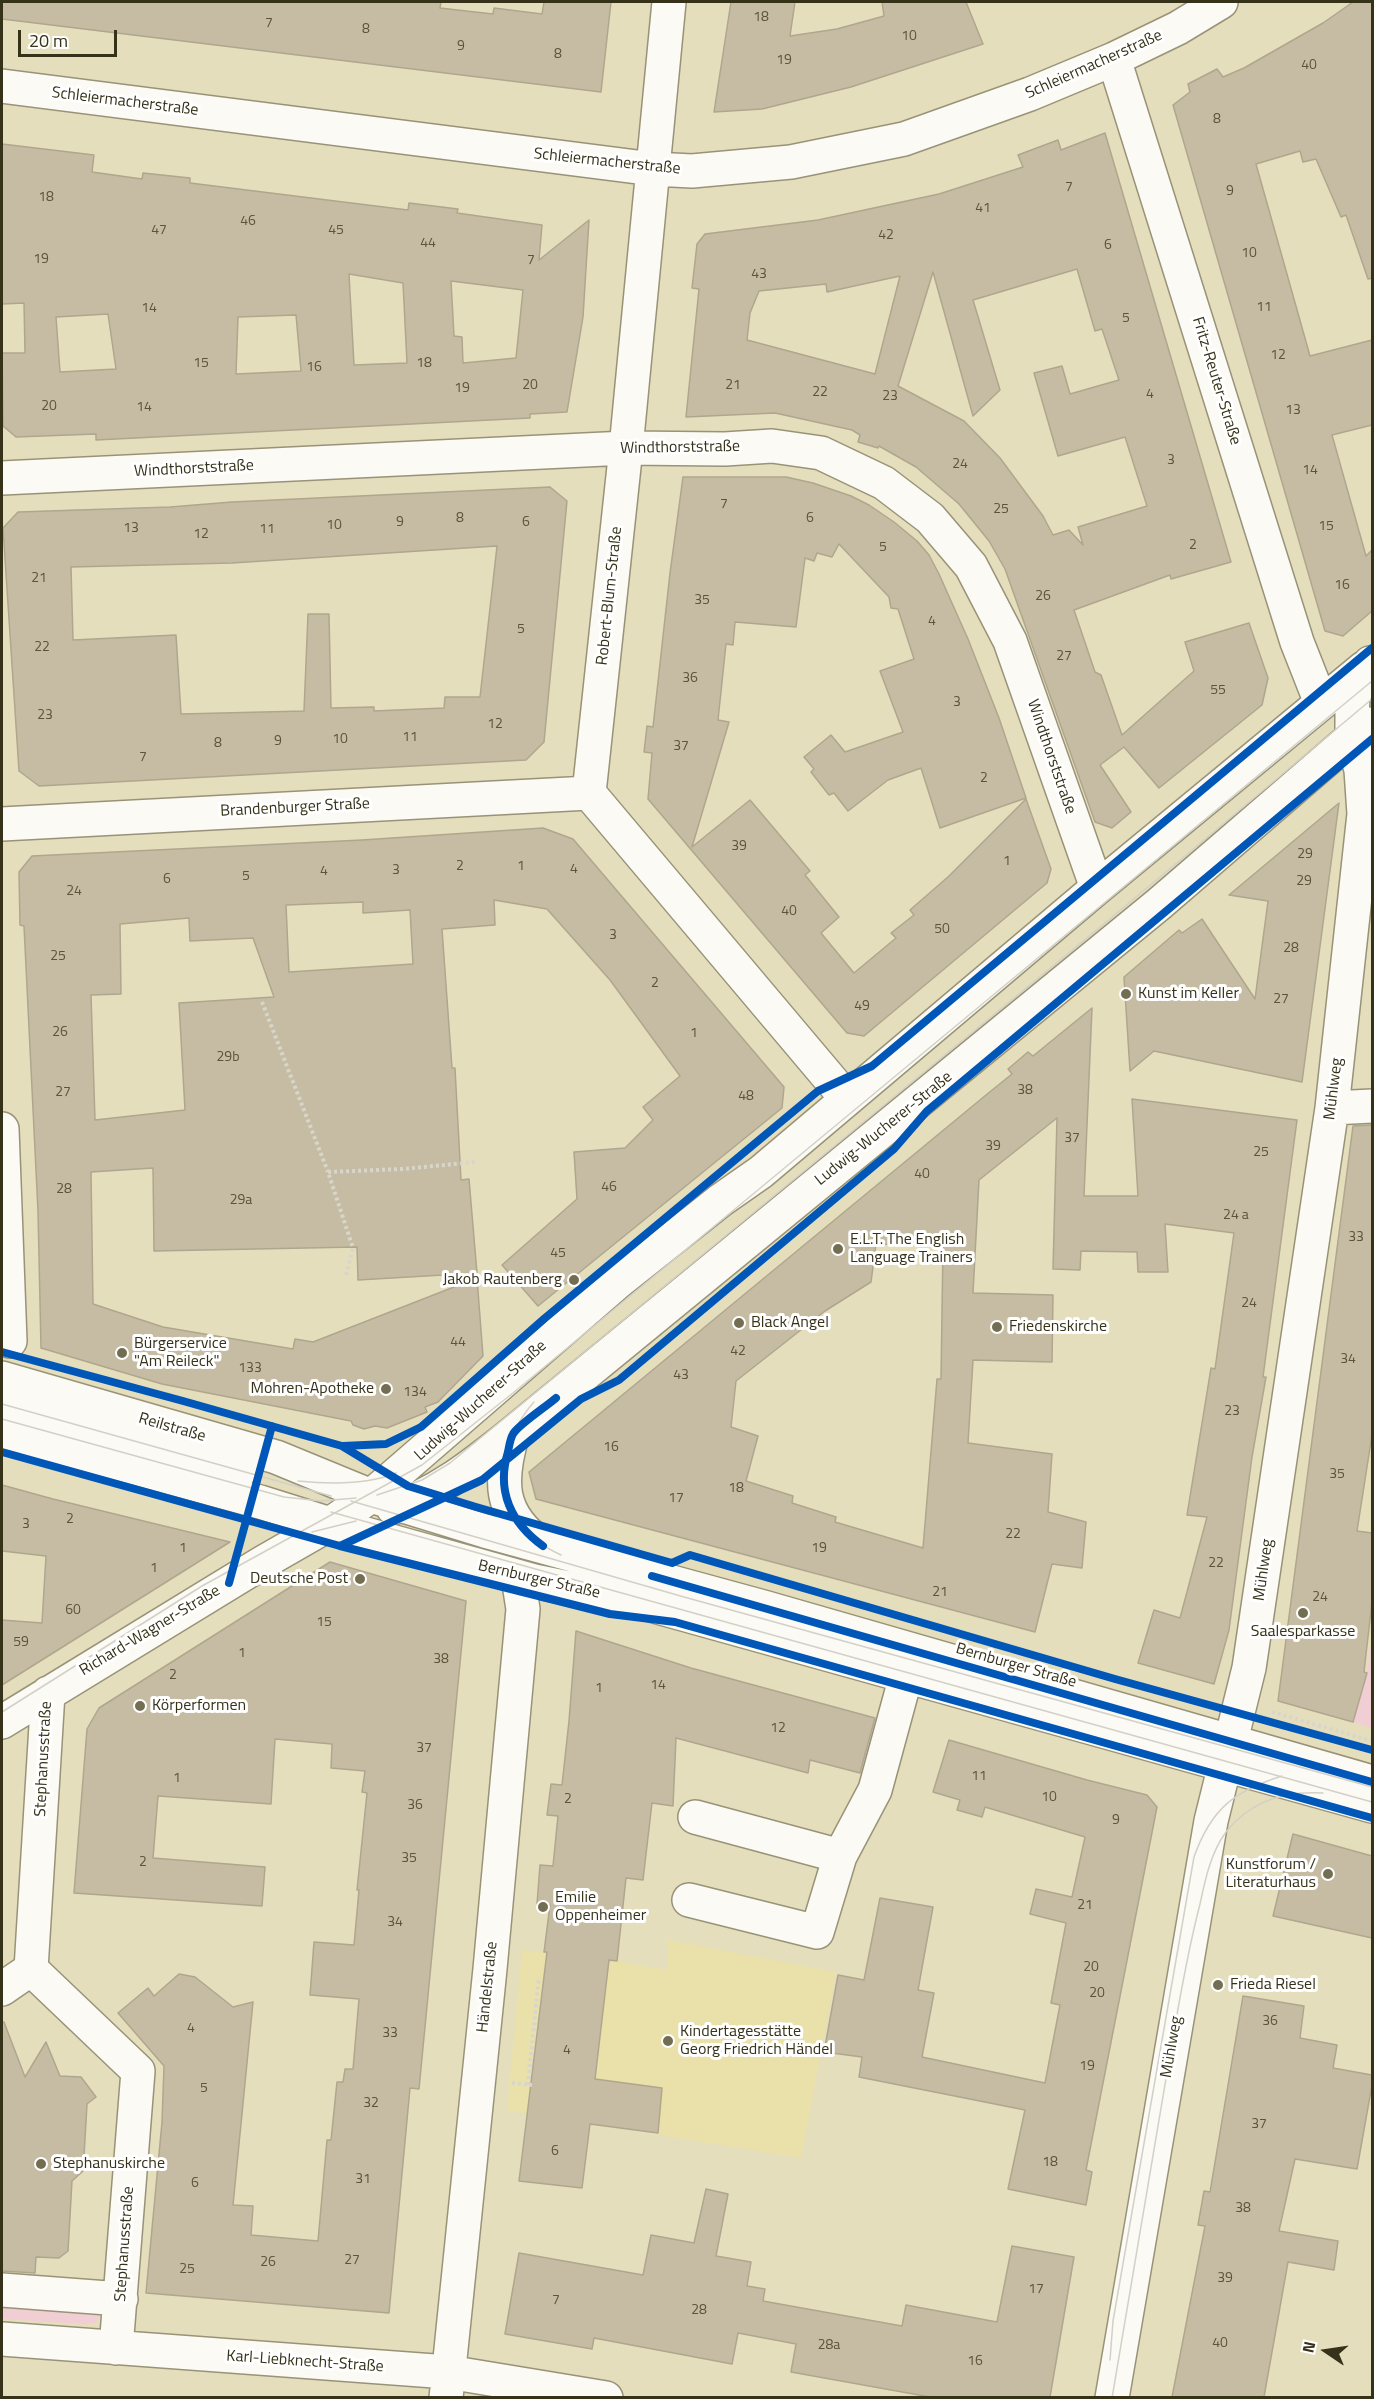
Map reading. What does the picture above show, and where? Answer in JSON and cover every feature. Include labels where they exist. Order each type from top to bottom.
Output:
[{"type":"street","name":"Robert-Blum-Straße","points":[[589,793],[626,448],[669,2]]},
{"type":"street","name":"Schleiermacherstraße","points":[[2,86],[653,170],[692,171],[791,162],[904,139],[1030,94],[1114,58],[1178,28],[1221,2]]},
{"type":"street","name":"Fritz-Reuter-Straße","points":[[1114,58],[1297,642],[1322,703]]},
{"type":"street","name":"Windthorststraße","points":[[2,478],[626,448],[724,449],[772,446],[821,453],[884,483],[930,518],[971,566],[1010,641],[1097,888]]},
{"type":"street","name":"Ludwig-Wucherer-Straße","points":[[386,1500],[619,1281],[721,1200],[761,1173],[1097,888],[1371,662]]},
{"type":"street","name":"Mühlweg","points":[[1112,2397],[1212,1813],[1249,1668],[1332,1108],[1364,814],[1361,770],[1362,728],[1353,697],[1371,662]]},
{"type":"street","name":"Ludwig-Wucherer-Straße","points":[[330,1524],[386,1500],[429,1493],[459,1475],[1150,912],[1362,728]]},
{"type":"street","name":"Brandenburger Straße","points":[[2,824],[589,793]]},
{"type":"street","points":[[589,793],[847,1099]]},
{"type":"street","points":[[1332,1108],[1372,1106]]},
{"type":"street","points":[[2,1129],[10,1341]]},
{"type":"street","name":"Reilstraße","points":[[2,1378],[276,1457],[386,1500]]},
{"type":"street","name":"Reilstraße","points":[[3,1425],[265,1478],[340,1482]]},
{"type":"street","name":"Reilstraße","points":[[3,1425],[330,1524]]},
{"type":"street","points":[[513,1433],[503,1477],[507,1503],[513,1517],[523,1529],[543,1546]]},
{"type":"street","name":"Bernburger Straße","points":[[386,1500],[1372,1782]]},
{"type":"street","name":"Bernburger Straße","points":[[330,1524],[518,1577],[647,1604],[906,1676],[1230,1740],[1372,1806]]},
{"type":"street","name":"Richard-Wagner-Straße","points":[[2,1722],[330,1524]]},
{"type":"street","name":"Händelstraße","points":[[447,2385],[490,1969],[523,1609],[518,1577]]},
{"type":"street","points":[[689,1900],[817,1932],[840,1856],[875,1790],[906,1676]]},
{"type":"street","name":"Stephanusstraße","points":[[48,1693],[31,1969],[138,2071],[116,2348]]},
{"type":"street","points":[[695,1817],[840,1856]]},
{"type":"street","points":[[2,1989],[31,1969]]},
{"type":"street","points":[[2,2290],[121,2299]]},
{"type":"street","name":"Karl-Liebknecht-Straße","points":[[2,2339],[116,2348],[447,2385],[606,2397]]},
{"type":"path","points":[[262,1002],[328,1172],[352,1248],[346,1275]]},
{"type":"path","points":[[328,1172],[403,1169],[475,1162]]},
{"type":"path","points":[[1269,1709],[1281,1715],[1372,1741]]},
{"type":"path","points":[[1230,1740],[1372,1749]]},
{"type":"path","points":[[509,2083],[530,2085],[539,1977]]},
{"type":"shaded area","points":[[1372,1637],[1372,1728],[1353,1722],[1367,1673]]},
{"type":"shaded area","name":"Kindertagesstätte Georg Friedrich Händel","points":[[668,1940],[836,1972],[801,2158],[507,2110],[522,1950],[617,1961],[667,1970]]},
{"type":"shaded area","points":[[2,2300],[97,2308],[100,2316],[95,2323],[85,2324],[2,2319]]},
{"type":"building","points":[[2,2],[441,2],[440,8],[493,14],[494,8],[542,14],[544,2],[611,2],[601,92],[2,19]]},
{"type":"building","points":[[731,2],[795,2],[790,36],[837,29],[884,16],[882,2],[966,2],[983,44],[851,87],[762,109],[714,112]]},
{"type":"building","points":[[1353,2],[1372,2],[1372,278],[1368,279],[1346,215],[1341,217],[1316,159],[1303,162],[1300,151],[1256,164],[1310,356],[1372,340],[1372,425],[1332,435],[1366,556],[1372,550],[1372,611],[1343,636],[1325,631],[1173,105],[1190,92],[1188,84],[1217,69],[1223,77],[1244,68],[1323,23]]},
{"type":"building","points":[[1105,133],[1231,562],[1171,579],[1170,575],[1074,610],[1095,672],[1101,675],[1122,735],[1194,671],[1185,642],[1249,623],[1268,678],[1262,705],[1159,788],[1124,747],[1100,765],[1131,812],[1112,828],[1095,822],[1005,569],[989,541],[959,504],[916,467],[879,446],[878,448],[858,442],[860,435],[852,430],[775,413],[686,417],[699,289],[692,288],[697,244],[705,234],[818,220],[939,194],[1023,167],[1018,155],[1058,140],[1061,150]],"holes":[[[1077,269],[1095,331],[1102,329],[1119,380],[1070,394],[1062,366],[1034,373],[1058,456],[1125,437],[1147,506],[1078,527],[1083,545],[1069,530],[1053,535],[1043,516],[1000,458],[964,421],[898,386],[933,272],[973,416],[1000,390],[973,300]],[[900,276],[875,374],[747,340],[750,313],[759,291],[826,284],[827,292]]]},
{"type":"building","points":[[2,144],[94,155],[92,172],[142,179],[143,173],[190,178],[190,183],[408,210],[409,203],[458,209],[457,213],[542,225],[539,260],[589,220],[583,317],[567,412],[530,414],[530,418],[96,440],[96,434],[16,437],[3,426],[2,353],[25,353],[24,303],[2,304]],"holes":[[[349,274],[403,283],[407,363],[354,365]],[[451,281],[523,290],[516,358],[463,363],[462,337],[454,336]],[[108,314],[116,369],[60,372],[56,317]],[[296,315],[301,371],[236,374],[238,317]]]},
{"type":"building","points":[[683,477],[786,477],[813,483],[869,505],[917,541],[929,555],[939,574],[968,639],[999,718],[1026,798],[940,828],[921,768],[888,780],[848,811],[834,793],[829,795],[811,772],[814,769],[804,757],[831,735],[845,752],[903,732],[880,671],[914,659],[898,609],[891,608],[889,597],[839,544],[832,557],[817,553],[814,561],[805,558],[796,627],[735,622],[733,645],[726,644],[718,720],[729,722],[692,847],[750,800],[810,871],[805,875],[839,917],[821,933],[854,973],[896,938],[891,933],[914,915],[910,910],[949,876],[1026,799],[1051,869],[1047,883],[864,1036],[847,1033],[648,799],[652,753],[644,752],[647,726],[653,727]]},
{"type":"building","points":[[550,487],[567,501],[544,742],[526,760],[39,786],[19,771],[3,528],[18,512],[170,507]],"holes":[[[497,546],[480,697],[445,697],[444,708],[374,711],[374,707],[331,708],[329,614],[308,614],[304,711],[181,714],[176,635],[73,640],[71,567],[232,563]]]},
{"type":"building","points":[[1339,803],[1302,1082],[1154,1051],[1130,1071],[1124,977],[1179,930],[1182,933],[1202,919],[1255,999],[1268,901],[1229,895]]},
{"type":"building","points":[[543,828],[573,839],[784,1087],[782,1108],[538,1306],[502,1265],[577,1199],[574,1152],[625,1148],[653,1120],[643,1107],[680,1076],[610,980],[547,909],[494,900],[495,925],[442,929],[452,1068],[455,1068],[461,1180],[469,1179],[477,1273],[358,1280],[357,1247],[154,1251],[153,1168],[91,1172],[93,1304],[163,1327],[293,1349],[295,1339],[313,1342],[477,1278],[483,1356],[438,1402],[425,1407],[427,1412],[387,1428],[375,1426],[364,1429],[353,1425],[351,1421],[162,1384],[41,1348],[38,1211],[24,926],[20,925],[19,872],[32,856],[362,840]],"holes":[[[363,902],[363,913],[410,910],[413,964],[289,972],[286,905]],[[189,918],[190,941],[253,938],[274,997],[179,1003],[185,1110],[95,1120],[91,995],[121,994],[120,924]]]},
{"type":"building","points":[[1092,1008],[1084,1196],[1138,1196],[1132,1099],[1297,1120],[1263,1377],[1266,1377],[1252,1457],[1229,1630],[1214,1684],[1138,1663],[1154,1610],[1180,1618],[1207,1517],[1187,1515],[1211,1368],[1215,1369],[1234,1233],[1165,1224],[1168,1272],[1138,1272],[1137,1252],[1081,1251],[1080,1270],[1053,1269],[1057,1118],[979,1180],[973,1293],[1053,1295],[1052,1362],[973,1360],[968,1443],[1052,1454],[1048,1512],[1086,1522],[1082,1568],[1052,1564],[1035,1632],[536,1499],[529,1472],[1012,1074],[1008,1069],[1028,1052],[1033,1056]],"holes":[[[876,1244],[943,1245],[941,1379],[937,1379],[923,1548],[835,1522],[836,1517],[792,1503],[793,1496],[746,1481],[758,1436],[731,1427],[736,1381],[825,1311],[871,1282]]]},
{"type":"building","points":[[1372,1125],[1372,1435],[1357,1531],[1372,1533],[1372,1602],[1364,1672],[1367,1673],[1353,1722],[1278,1701],[1353,1126]]},
{"type":"building","points":[[2,1485],[230,1542],[2,1685],[2,1620],[42,1623],[46,1556],[2,1551]]},
{"type":"building","points":[[330,1562],[466,1601],[419,2089],[410,2088],[389,2313],[146,2293],[162,2122],[164,2066],[118,2013],[148,1988],[154,1996],[179,1974],[195,1977],[233,2007],[253,2002],[233,2205],[253,2206],[251,2235],[318,2241],[327,2140],[331,2140],[337,2082],[343,2082],[345,2069],[353,2069],[359,1999],[310,1995],[314,1942],[354,1945],[367,1793],[362,1792],[365,1771],[331,1768],[332,1744],[275,1739],[271,1804],[158,1796],[153,1858],[265,1867],[262,1906],[74,1893],[87,1729],[99,1708]]},
{"type":"building","points":[[576,1631],[691,1668],[875,1718],[860,1773],[810,1760],[808,1773],[676,1738],[673,1806],[652,1803],[643,1880],[626,1878],[617,1961],[609,1960],[595,2079],[662,2088],[658,2133],[590,2124],[582,2188],[519,2181],[547,1952],[544,1952],[550,1905],[537,1904],[540,1865],[553,1866],[558,1816],[547,1815],[551,1784],[562,1785]]},
{"type":"building","points":[[949,1740],[1147,1795],[1157,1807],[1086,2170],[1092,2172],[1086,2205],[1008,2189],[1025,2110],[859,2077],[862,2057],[824,2052],[838,1975],[864,1980],[880,1898],[933,1907],[918,1990],[934,1993],[922,2057],[1045,2083],[1060,2005],[1051,2003],[1066,1923],[1030,1914],[1036,1889],[1072,1897],[1085,1837],[985,1807],[982,1817],[957,1810],[960,1800],[933,1792]]},
{"type":"building","name":"Kunstforum / Literaturhaus","points":[[1293,1834],[1372,1856],[1372,1938],[1273,1916]]},
{"type":"building","points":[[1243,1996],[1304,2006],[1300,2038],[1337,2045],[1333,2068],[1372,2075],[1372,2085],[1357,2169],[1295,2159],[1279,2231],[1338,2241],[1334,2270],[1288,2262],[1264,2397],[1172,2397],[1205,2226],[1198,2225],[1204,2191],[1210,2192]]},
{"type":"building","name":"Stephanuskirche","points":[[2,2022],[4,2022],[25,2077],[46,2042],[60,2076],[81,2077],[96,2097],[87,2104],[84,2156],[92,2163],[72,2181],[68,2251],[59,2258],[36,2257],[35,2273],[2,2271]]},
{"type":"building","points":[[706,2189],[728,2194],[716,2256],[751,2262],[747,2286],[765,2289],[763,2301],[902,2326],[906,2305],[997,2322],[1012,2246],[1074,2257],[1050,2397],[930,2397],[791,2372],[796,2344],[738,2333],[732,2364],[594,2338],[592,2349],[505,2334],[519,2253],[643,2275],[651,2235],[694,2243]]},
{"type":"tram line","points":[[2,1712],[202,1586],[422,1465],[513,1393],[1372,681]]},
{"type":"tram line","points":[[377,1495],[422,1480],[450,1463],[1111,918],[1372,699]]},
{"type":"tram line","points":[[534,1402],[510,1442],[503,1474],[504,1489],[507,1504],[514,1518],[524,1530],[535,1540],[561,1555]]},
{"type":"tram line","points":[[2,1404],[331,1496]]},
{"type":"tram line","points":[[2,1419],[284,1497],[321,1501],[356,1498]]},
{"type":"tram line","points":[[298,1481],[360,1482],[396,1473]]},
{"type":"tram line","points":[[351,1501],[684,1597],[1372,1787]]},
{"type":"tram line","points":[[331,1512],[1372,1802]]},
{"type":"tram line","points":[[312,1532],[356,1521]]},
{"type":"tram line","points":[[1110,2360],[1113,2321],[1194,1857],[1208,1826],[1226,1804],[1250,1788],[1282,1776]]},
{"type":"tram line","points":[[1112,2398],[1181,1990],[1209,1866],[1226,1832],[1246,1813],[1282,1796],[1323,1793]]},
{"type":"cycle path","points":[[343,1446],[386,1444],[421,1427],[545,1318],[818,1091],[872,1066],[1372,648]]},
{"type":"cycle path","points":[[2,1452],[340,1546],[482,1480],[581,1399],[619,1380],[894,1149],[927,1111],[1372,739]]},
{"type":"cycle path","points":[[2,1352],[342,1446],[408,1486],[476,1507],[672,1563],[690,1555],[1115,1679],[1372,1750]]},
{"type":"cycle path","points":[[543,1546],[522,1527],[509,1505],[505,1493],[505,1466],[513,1434],[556,1398]]},
{"type":"cycle path","points":[[229,1583],[272,1426]]},
{"type":"cycle path","points":[[340,1546],[610,1614],[675,1622],[1372,1818]]},
{"type":"cycle path","points":[[652,1576],[1372,1782]]},
{"type":"place","name":"Kunst im Keller","points":[[1126,994]]},
{"type":"place","name":"E.L.T. The English Language Trainers","points":[[838,1249]]},
{"type":"place","name":"Jakob Rautenberg","points":[[574,1280]]},
{"type":"place","name":"Black Angel","points":[[739,1323]]},
{"type":"place","name":"Friedenskirche","points":[[997,1327]]},
{"type":"place","name":"Bürgerservice \"Am Reileck\"","points":[[122,1353]]},
{"type":"place","name":"Mohren-Apotheke","points":[[386,1389]]},
{"type":"place","name":"Deutsche Post","points":[[360,1579]]},
{"type":"place","name":"Saalesparkasse","points":[[1303,1613]]},
{"type":"place","name":"Körperformen","points":[[140,1706]]},
{"type":"place","name":"Kunstforum / Literaturhaus","points":[[1328,1874]]},
{"type":"place","name":"Emilie Oppenheimer","points":[[543,1907]]},
{"type":"place","name":"Frieda Riesel","points":[[1218,1985]]},
{"type":"place","name":"Kindertagesstätte Georg Friedrich Händel","points":[[668,2041]]},
{"type":"place","name":"Stephanuskirche","points":[[41,2164]]}]
